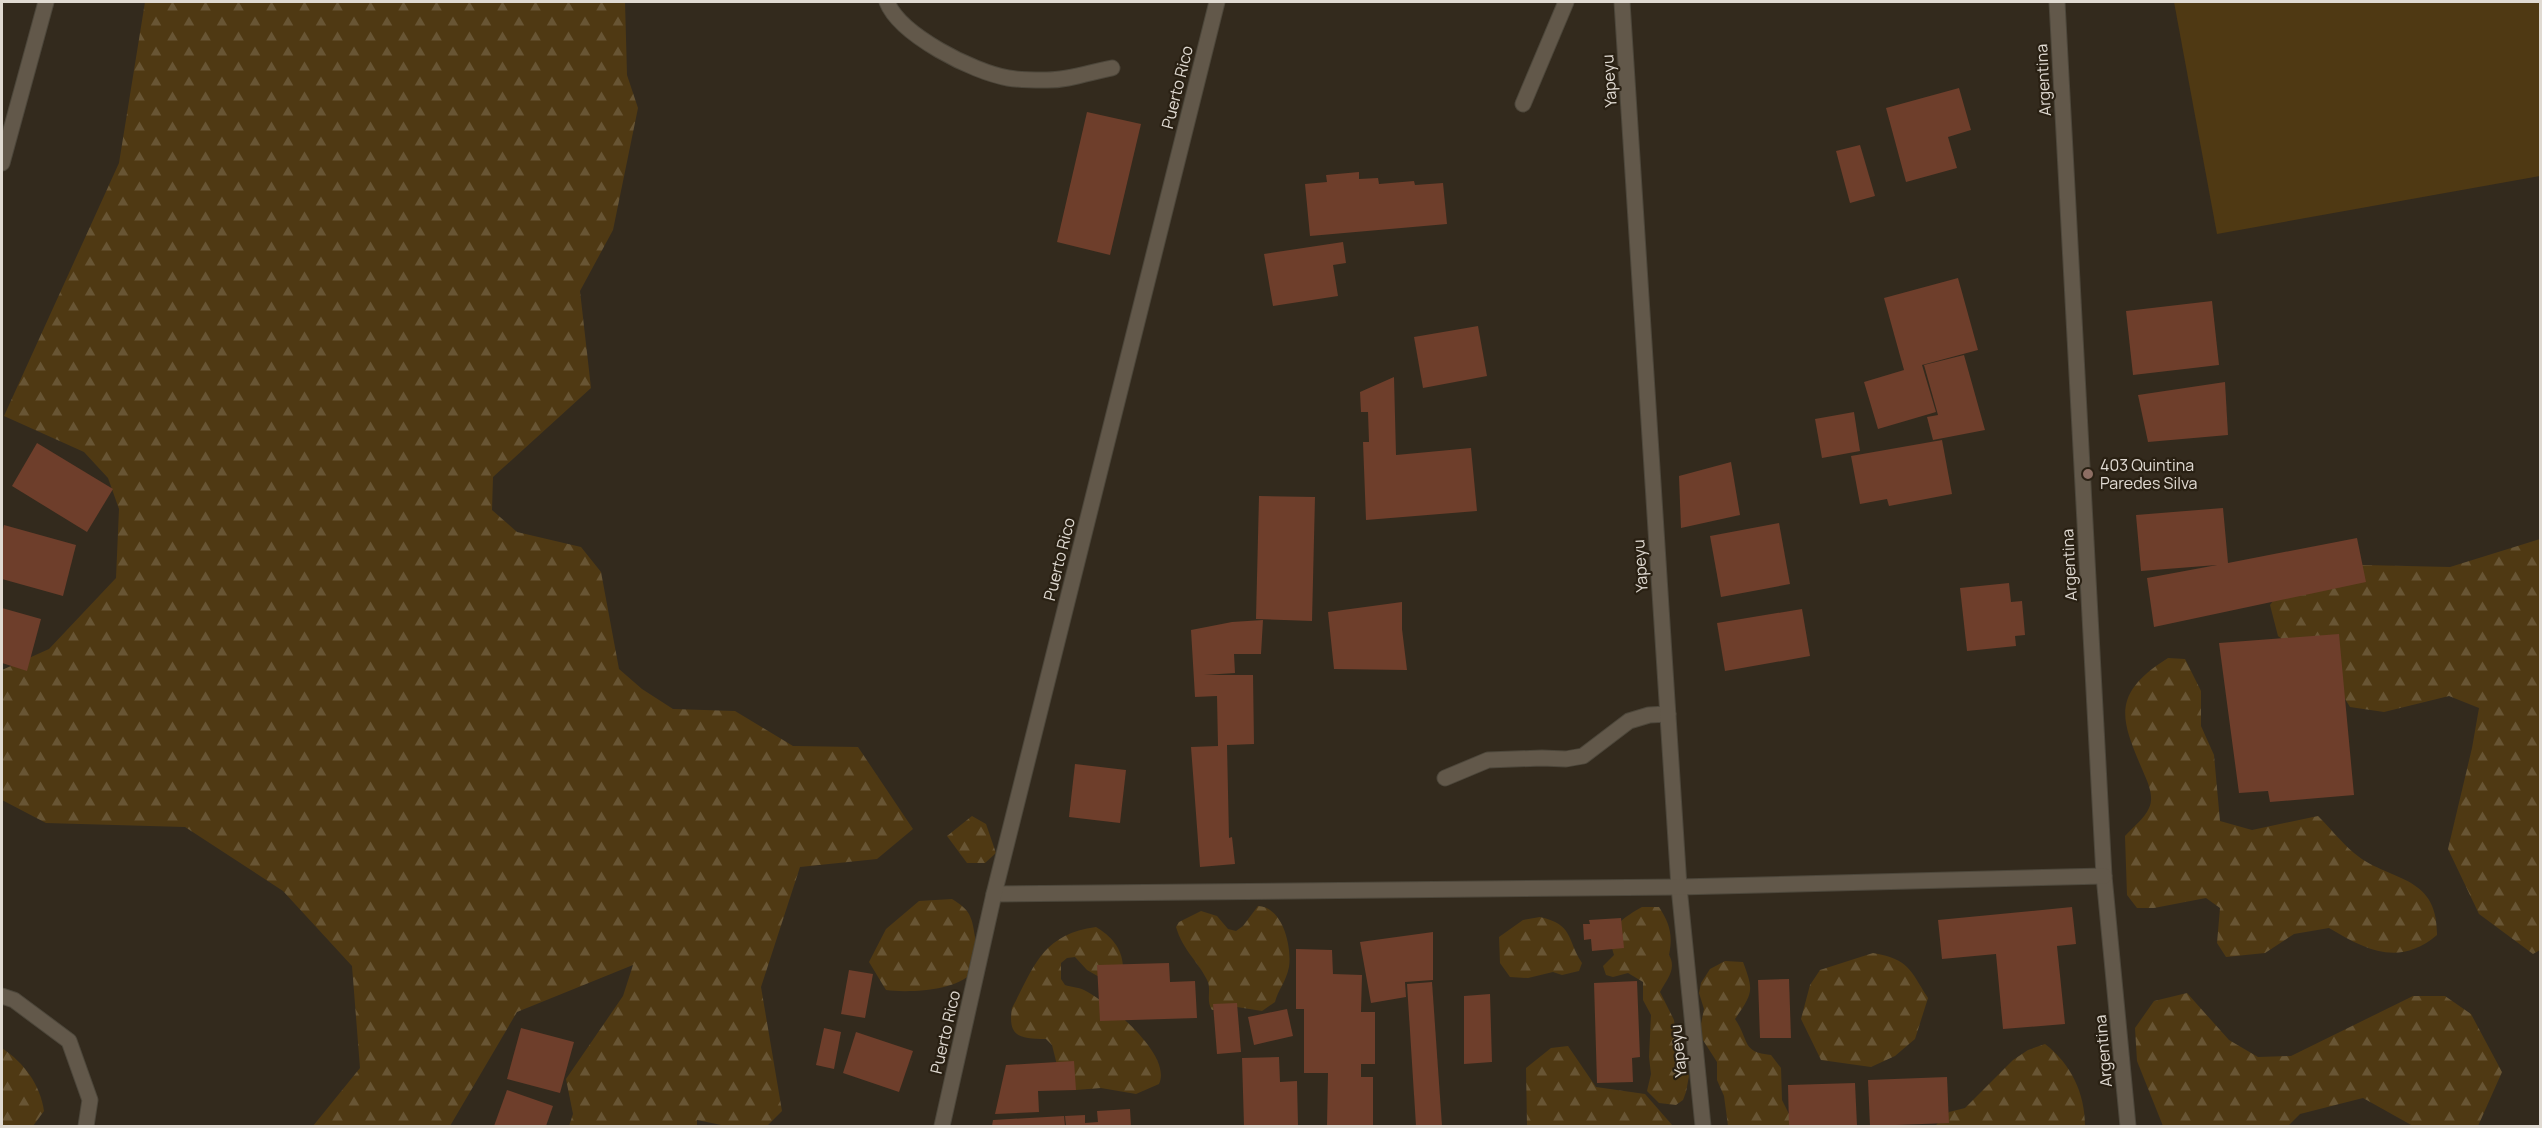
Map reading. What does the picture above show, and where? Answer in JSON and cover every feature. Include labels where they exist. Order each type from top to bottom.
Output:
[{"type":"street","points":[[2,163],[46,2]]},
{"type":"street","points":[[887,2],[891,12],[920,40],[958,60],[1006,78],[1047,80],[1112,68]]},
{"type":"street","name":"Puerto Rico","points":[[942,1126],[994,894],[1217,2]]},
{"type":"street","points":[[1523,104],[1566,2]]},
{"type":"street","name":"Yapeyu","points":[[1622,2],[1679,887],[1704,1126]]},
{"type":"street","name":"Argentina","points":[[2057,2],[2104,876],[2128,1126]]},
{"type":"street","points":[[1445,777],[1488,760],[1566,759],[1583,756],[1629,721],[1649,715],[1668,714]]},
{"type":"street","points":[[994,894],[1679,887],[2104,876]]},
{"type":"street","points":[[2,996],[14,1000],[69,1041],[90,1100],[86,1126]]},
{"type":"green space","points":[[145,2],[625,2],[627,75],[638,108],[613,230],[580,291],[591,388],[493,477],[492,510],[517,532],[581,547],[601,572],[619,669],[642,689],[673,709],[735,711],[793,746],[858,747],[913,829],[877,859],[800,867],[761,987],[782,1111],[767,1126],[726,1126],[697,1120],[697,1126],[569,1126],[573,1114],[566,1079],[623,996],[633,965],[517,1012],[450,1126],[313,1126],[360,1068],[352,966],[283,891],[185,827],[46,823],[2,800],[2,670],[49,649],[116,578],[119,509],[108,478],[84,452],[4,416],[119,163]]},
{"type":"green space","points":[[2174,2],[2540,2],[2540,176],[2217,234]]},
{"type":"green space","points":[[2540,539],[2540,950],[2533,954],[2479,914],[2448,849],[2479,708],[2449,696],[2384,712],[2350,707],[2332,678],[2278,636],[2270,605],[2290,577],[2319,564],[2450,567]]},
{"type":"green space","points":[[2168,658],[2185,659],[2201,691],[2201,726],[2214,755],[2220,821],[2252,830],[2318,816],[2354,853],[2420,889],[2429,900],[2435,915],[2437,935],[2423,945],[2396,953],[2369,948],[2329,928],[2294,934],[2265,953],[2226,957],[2217,943],[2220,908],[2206,898],[2154,908],[2137,908],[2127,895],[2125,836],[2147,812],[2151,796],[2130,739],[2125,710],[2128,697],[2136,684],[2149,671]]},
{"type":"green space","points":[[972,816],[986,824],[996,853],[985,863],[967,863],[947,836]]},
{"type":"green space","points":[[952,899],[966,910],[973,924],[976,956],[974,969],[964,979],[943,987],[918,991],[886,990],[869,962],[886,929],[919,901]]},
{"type":"green space","points":[[1258,906],[1274,913],[1284,929],[1290,959],[1284,982],[1275,1002],[1262,1011],[1237,1007],[1212,1010],[1209,1003],[1208,982],[1183,943],[1176,927],[1179,922],[1201,911],[1217,916],[1228,929],[1236,931],[1243,926]]},
{"type":"green space","points":[[1642,907],[1659,907],[1670,930],[1669,955],[1672,969],[1660,992],[1674,1020],[1678,1054],[1689,1076],[1683,1100],[1676,1105],[1659,1103],[1647,1091],[1651,1074],[1649,1057],[1651,1015],[1643,1000],[1643,982],[1628,973],[1613,977],[1606,975],[1603,966],[1614,955],[1613,932],[1622,921]]},
{"type":"green space","points":[[1540,917],[1551,920],[1564,928],[1582,963],[1579,971],[1562,975],[1553,972],[1528,978],[1510,977],[1500,963],[1499,937],[1523,920]]},
{"type":"green space","points":[[1096,927],[1115,943],[1123,966],[1101,978],[1087,970],[1075,957],[1067,958],[1061,963],[1061,979],[1065,985],[1079,988],[1095,996],[1122,1017],[1148,1045],[1157,1059],[1161,1072],[1159,1084],[1136,1094],[1101,1088],[1076,1090],[1067,1085],[1058,1069],[1052,1045],[1046,1039],[1023,1037],[1014,1031],[1012,1026],[1012,1008],[1042,955],[1063,937]]},
{"type":"green space","points":[[1873,953],[1901,962],[1912,973],[1928,998],[1915,1039],[1895,1056],[1871,1067],[1821,1060],[1801,1019],[1810,985],[1820,970]]},
{"type":"green space","points":[[1725,961],[1743,962],[1749,979],[1750,992],[1735,1019],[1750,1048],[1771,1055],[1781,1068],[1782,1100],[1793,1126],[1728,1126],[1724,1096],[1717,1080],[1717,1062],[1699,1034],[1704,1009],[1699,993],[1701,983],[1710,969]]},
{"type":"green space","points":[[2187,993],[2229,1040],[2258,1057],[2291,1056],[2413,996],[2445,996],[2471,1014],[2502,1072],[2478,1126],[2413,1126],[2363,1098],[2300,1114],[2288,1126],[2163,1126],[2137,1061],[2135,1028],[2154,1001]]},
{"type":"green space","points":[[2045,1044],[2062,1061],[2075,1080],[2082,1102],[2085,1126],[1935,1126],[1949,1112],[1965,1108],[2013,1060],[2028,1050]]},
{"type":"green space","points":[[1568,1046],[1596,1087],[1645,1094],[1673,1126],[1527,1126],[1526,1068],[1551,1048]]},
{"type":"green space","points":[[2,1048],[24,1067],[39,1092],[44,1111],[33,1126],[2,1126]]},
{"type":"building","points":[[1959,88],[1971,130],[1948,137],[1957,168],[1906,182],[1886,108]]},
{"type":"building","points":[[1087,112],[1141,124],[1110,255],[1057,242]]},
{"type":"building","points":[[1860,145],[1875,196],[1850,203],[1836,151]]},
{"type":"building","points":[[1359,172],[1359,179],[1378,178],[1379,184],[1414,181],[1415,185],[1443,183],[1447,224],[1310,236],[1305,184],[1327,182],[1326,175]]},
{"type":"building","points":[[1343,242],[1346,263],[1333,265],[1338,296],[1273,306],[1264,254]]},
{"type":"building","points":[[1958,278],[1978,350],[1922,365],[1936,412],[1878,429],[1864,382],[1904,370],[1884,298]]},
{"type":"building","points":[[2212,301],[2219,365],[2133,375],[2126,311]]},
{"type":"building","points":[[1478,326],[1487,376],[1423,388],[1414,337]]},
{"type":"building","points":[[1964,355],[1985,430],[1933,440],[1927,417],[1938,415],[1924,365]]},
{"type":"building","points":[[1394,377],[1396,455],[1471,448],[1477,511],[1366,520],[1363,442],[1369,442],[1368,412],[1361,412],[1360,392]]},
{"type":"building","points":[[2225,382],[2228,435],[2148,442],[2138,395]]},
{"type":"building","points":[[1854,412],[1860,451],[1822,458],[1815,419]]},
{"type":"building","points":[[1942,440],[1952,494],[1889,506],[1887,499],[1860,504],[1851,456]]},
{"type":"building","points":[[37,443],[113,489],[87,532],[12,486]]},
{"type":"building","points":[[1731,462],[1740,515],[1681,528],[1679,476]]},
{"type":"building","points":[[1259,496],[1315,497],[1312,621],[1256,619]]},
{"type":"building","points":[[2223,508],[2228,563],[2357,538],[2366,582],[2154,627],[2147,578],[2217,565],[2141,571],[2136,515]]},
{"type":"building","points":[[1779,523],[1790,584],[1721,597],[1710,536]]},
{"type":"building","points":[[4,525],[76,545],[63,596],[2,579]]},
{"type":"building","points":[[2009,583],[2011,602],[2022,601],[2025,635],[2015,636],[2016,646],[1967,651],[1960,588]]},
{"type":"building","points":[[1402,602],[1402,629],[1407,670],[1334,669],[1328,612]]},
{"type":"building","points":[[2,608],[41,619],[27,671],[2,663]]},
{"type":"building","points":[[1802,609],[1810,656],[1725,671],[1717,623]]},
{"type":"building","points":[[1263,620],[1261,654],[1234,654],[1235,673],[1204,675],[1253,675],[1254,744],[1227,745],[1229,838],[1232,837],[1235,864],[1200,867],[1191,747],[1218,746],[1217,696],[1195,697],[1191,630],[1232,622]]},
{"type":"building","points":[[2339,634],[2354,795],[2270,802],[2268,791],[2239,793],[2219,643]]},
{"type":"building","points":[[1075,764],[1126,770],[1120,823],[1069,817]]},
{"type":"building","points":[[2072,907],[2076,944],[2057,946],[2065,1024],[2003,1029],[1996,954],[1942,959],[1938,920]]},
{"type":"building","points":[[1621,918],[1624,948],[1592,951],[1591,939],[1584,940],[1583,924],[1590,924],[1589,920]]},
{"type":"building","points":[[1433,932],[1433,980],[1405,982],[1406,997],[1371,1003],[1360,942]]},
{"type":"building","points":[[1296,949],[1332,950],[1333,974],[1362,975],[1361,1012],[1375,1012],[1375,1064],[1361,1064],[1361,1077],[1373,1077],[1373,1126],[1327,1126],[1328,1073],[1304,1073],[1304,1009],[1296,1009]]},
{"type":"building","points":[[1169,963],[1170,982],[1195,981],[1197,1018],[1100,1021],[1097,965]]},
{"type":"building","points":[[849,970],[873,974],[865,1018],[841,1014]]},
{"type":"building","points":[[1789,979],[1791,1038],[1760,1038],[1758,980]]},
{"type":"building","points":[[1637,981],[1640,1057],[1632,1058],[1633,1082],[1597,1083],[1594,983]]},
{"type":"building","points":[[1432,982],[1442,1126],[1416,1126],[1407,984]]},
{"type":"building","points":[[1490,994],[1492,1062],[1464,1064],[1464,996]]},
{"type":"building","points":[[1237,1003],[1241,1052],[1217,1054],[1213,1004]]},
{"type":"building","points":[[1287,1009],[1293,1036],[1254,1045],[1248,1017]]},
{"type":"building","points":[[521,1028],[574,1042],[560,1093],[507,1079]]},
{"type":"building","points":[[824,1028],[841,1032],[834,1069],[816,1065]]},
{"type":"building","points":[[856,1032],[913,1051],[899,1092],[843,1073]]},
{"type":"building","points":[[1279,1057],[1280,1082],[1297,1081],[1298,1126],[1244,1126],[1242,1058]]},
{"type":"building","points":[[1074,1061],[1076,1090],[1038,1091],[1039,1112],[995,1114],[1006,1065]]},
{"type":"building","points":[[1947,1077],[1949,1123],[1870,1126],[1868,1080]]},
{"type":"building","points":[[1855,1083],[1857,1126],[1789,1126],[1788,1085]]},
{"type":"building","points":[[507,1090],[553,1106],[546,1126],[494,1126]]},
{"type":"building","points":[[1130,1109],[1131,1126],[1066,1126],[1065,1116],[1085,1115],[1085,1123],[1098,1122],[1097,1111]]},
{"type":"building","points":[[1064,1116],[1065,1126],[992,1126],[993,1120]]},
{"type":"place","name":"403 Quintina Paredes Silva","points":[[2088,474]]}]
